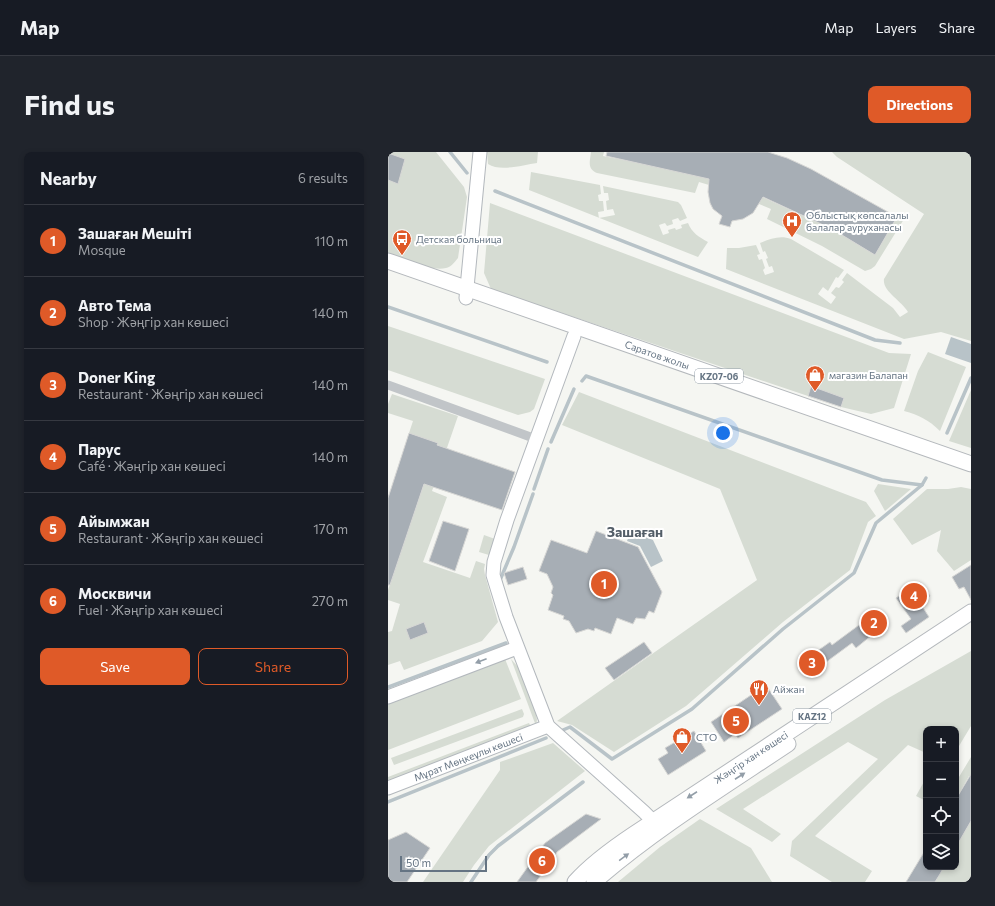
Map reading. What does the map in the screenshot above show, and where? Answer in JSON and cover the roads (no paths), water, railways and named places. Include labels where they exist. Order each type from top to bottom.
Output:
[{"type":"main road","points":[[466,293],[480,152]]},
{"type":"main road","name":"Саратов жолы","points":[[388,260],[574,336],[971,475]]},
{"type":"main road","name":"Саратов жолы","points":[[388,272],[466,293],[971,464]]},
{"type":"main road","points":[[574,336],[507,520],[494,562],[493,570],[495,585],[517,648],[548,726],[657,826]]},
{"type":"main road","name":"Жәңгір хан көшесі","points":[[594,882],[657,826],[971,612]]},
{"type":"main road","name":"Жәңгір хан көшесі","points":[[574,882],[614,847],[696,805],[971,623]]},
{"type":"main road","points":[[388,697],[517,648]]},
{"type":"main road","name":"Мұрат Мөңкеұлы көшесі","points":[[388,788],[548,726]]},
{"type":"street","points":[[388,385],[536,439]]},
{"type":"waterway","points":[[450,152],[467,173]]},
{"type":"waterway","points":[[495,191],[875,340],[900,343]]},
{"type":"waterway","points":[[388,307],[547,362]]},
{"type":"waterway","points":[[582,381],[586,376],[882,480],[922,485],[926,478]]},
{"type":"waterway","points":[[947,433],[971,378]]},
{"type":"waterway","points":[[551,442],[574,389]]},
{"type":"waterway","points":[[534,489],[548,449]]},
{"type":"waterway","points":[[563,730],[570,727],[612,759],[692,709],[783,629],[854,573],[876,523],[922,485]]},
{"type":"waterway","points":[[501,582],[500,580],[514,547],[533,494]]},
{"type":"waterway","points":[[388,687],[506,643]]},
{"type":"waterway","points":[[388,802],[546,738]]},
{"type":"waterway","points":[[471,882],[489,855],[498,846],[583,782]]},
{"type":"place","name":"Облыстық көпсалалы балалар ауруханасы","points":[[792,238]]},
{"type":"place","name":"Детская больница","points":[[402,256]]},
{"type":"place","name":"магазин Балапан","points":[[815,392]]},
{"type":"place","name":"Зашаған Мешіті","points":[[604,584]]},
{"type":"place","name":"Парус","points":[[914,596]]},
{"type":"place","name":"Авто Тема","points":[[874,623]]},
{"type":"place","name":"Doner King","points":[[812,663]]},
{"type":"place","name":"Айжан","points":[[759,706]]},
{"type":"place","name":"Айымжан","points":[[736,721]]},
{"type":"place","name":"СТО","points":[[682,754]]},
{"type":"place","name":"Москвичи","points":[[542,861]]},
{"type":"district","name":"Зашаған","points":[[635,531]]}]
